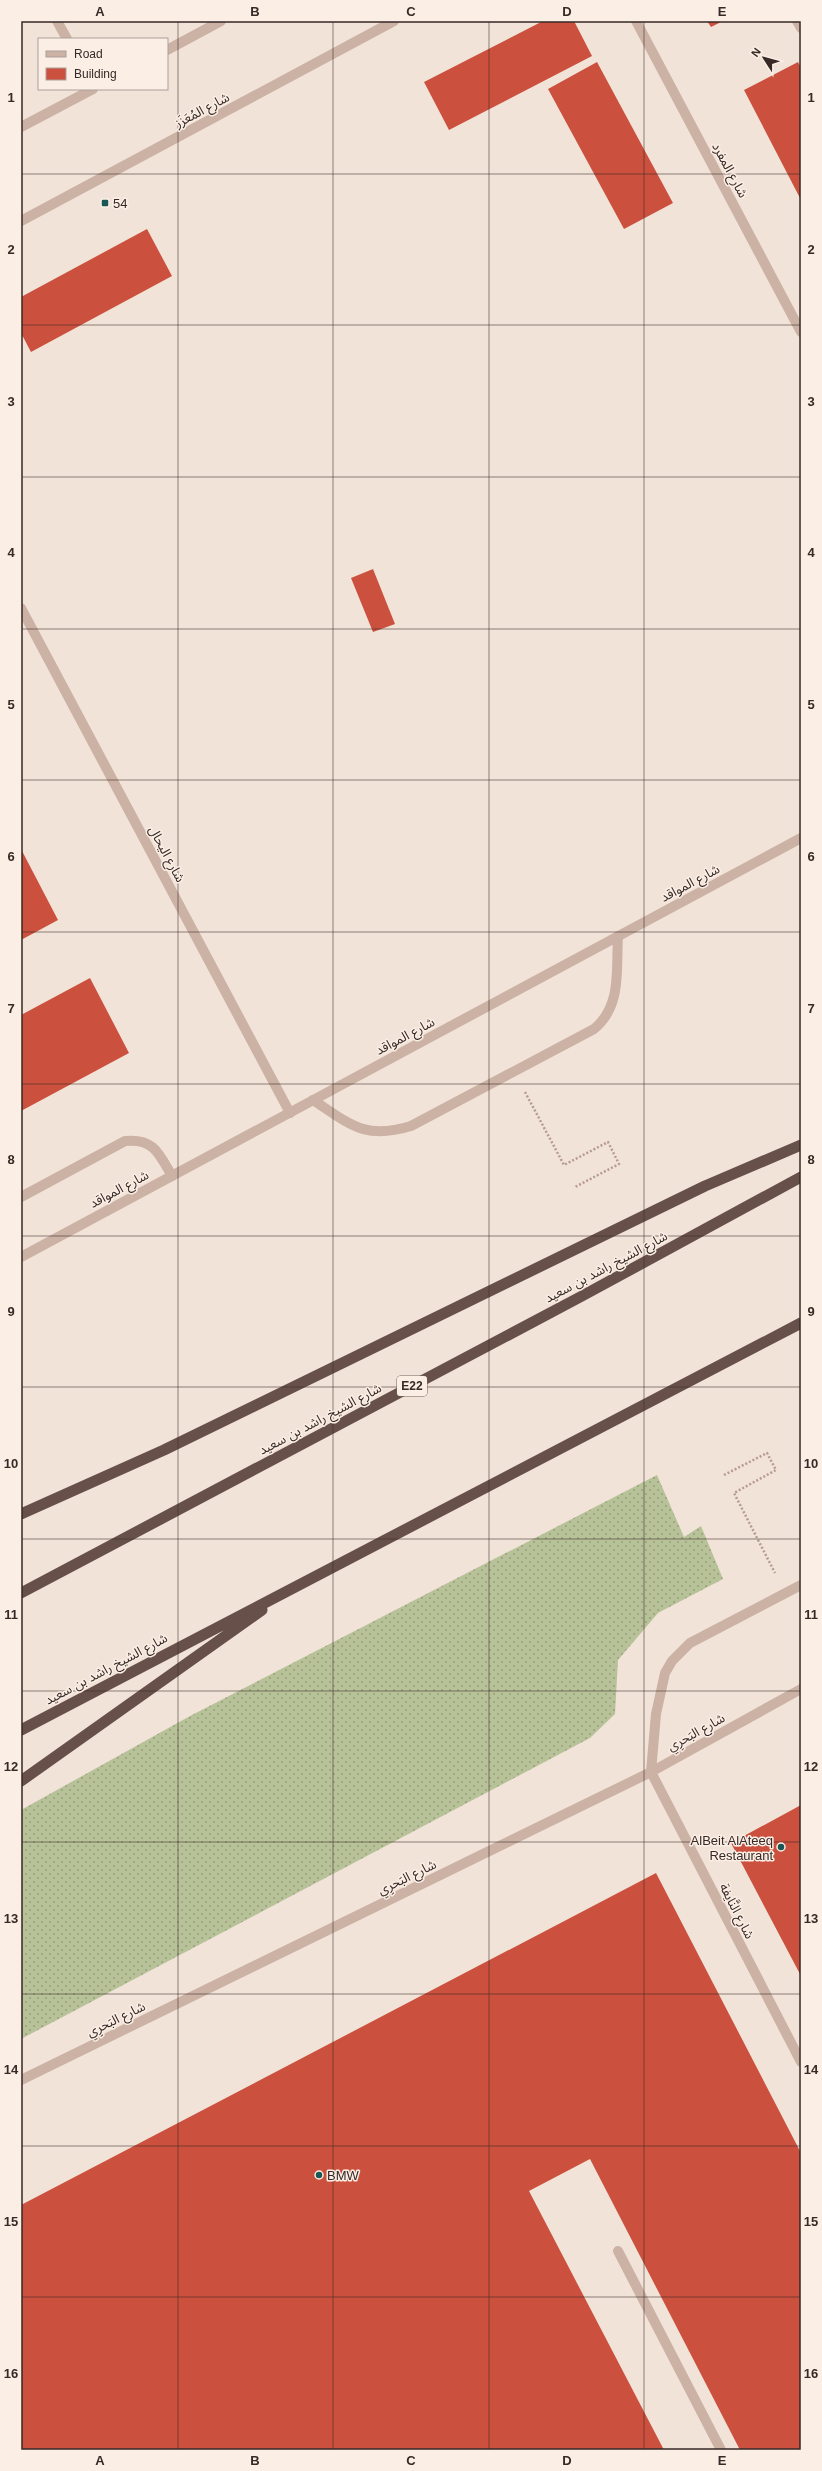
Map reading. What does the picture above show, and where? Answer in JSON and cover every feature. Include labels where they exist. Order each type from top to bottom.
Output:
[{"type":"highway","points":[[21,1514],[171,1446],[705,1186],[801,1145]]},
{"type":"highway","name":"شارع الشيخ راشد بن سعيد","points":[[21,1593],[582,1296],[801,1177]]},
{"type":"highway","name":"شارع الشيخ راشد بن سعيد","points":[[21,1730],[801,1324]]},
{"type":"highway","points":[[21,1781],[298,1585]]},
{"type":"street","points":[[57,21],[66,38]]},
{"type":"street","points":[[168,49],[221,21]]},
{"type":"street","name":"شارع المُعَزَز","points":[[21,221],[394,21]]},
{"type":"street","name":"شارع المفرد","points":[[636,21],[797,316],[801,332]]},
{"type":"street","points":[[797,21],[801,28]]},
{"type":"street","points":[[21,127],[91,90]]},
{"type":"street","name":"شارع اليحال","points":[[21,608],[290,1113]]},
{"type":"street","name":"شارع المواقد","points":[[21,1257],[801,838]]},
{"type":"street","points":[[313,1100],[347,1123],[368,1132],[390,1132],[411,1126],[513,1070],[594,1029],[605,1020],[612,1007],[615,993],[618,936]]},
{"type":"street","points":[[21,1197],[125,1141],[138,1140],[150,1144],[172,1176]]},
{"type":"street","points":[[651,1772],[656,1714],[665,1673],[672,1662],[690,1643],[801,1584]]},
{"type":"street","name":"شارع البَحرِي","points":[[21,2080],[651,1772],[801,1689]]},
{"type":"street","name":"شارع النَّايفة","points":[[651,1772],[801,2062]]},
{"type":"street","points":[[618,2251],[722,2450]]},
{"type":"path","points":[[513,1070],[564,1165],[608,1142],[619,1164],[574,1187]]},
{"type":"path","points":[[724,1475],[767,1453],[776,1470],[734,1493],[786,1592]]},
{"type":"green space","points":[[657,1475],[684,1537],[701,1526],[723,1579],[658,1613],[618,1660],[615,1714],[590,1738],[21,2039],[21,1810],[190,1716]]},
{"type":"building","points":[[543,21],[574,21],[592,56],[449,130],[424,82]]},
{"type":"building","points":[[707,21],[723,21],[711,27]]},
{"type":"building","points":[[597,62],[673,203],[624,229],[548,89]]},
{"type":"building","points":[[798,62],[801,68],[801,200],[744,90]]},
{"type":"building","points":[[147,229],[172,276],[31,352],[21,333],[21,297]]},
{"type":"building","points":[[373,569],[395,624],[373,632],[351,578]]},
{"type":"building","points":[[21,849],[58,920],[21,940]]},
{"type":"building","points":[[90,978],[129,1053],[21,1111],[21,1015]]},
{"type":"building","points":[[801,1805],[801,1976],[731,1843]]},
{"type":"building","name":"BMW","points":[[656,1873],[801,2153],[801,2450],[740,2450],[590,2159],[529,2191],[664,2450],[21,2450],[21,2205]]},
{"type":"place","name":"54","points":[[105,203]]},
{"type":"place","name":"AlBeit AlAteeq Restaurant","points":[[781,1847]]},
{"type":"place","name":"BMW","points":[[319,2175]]}]
